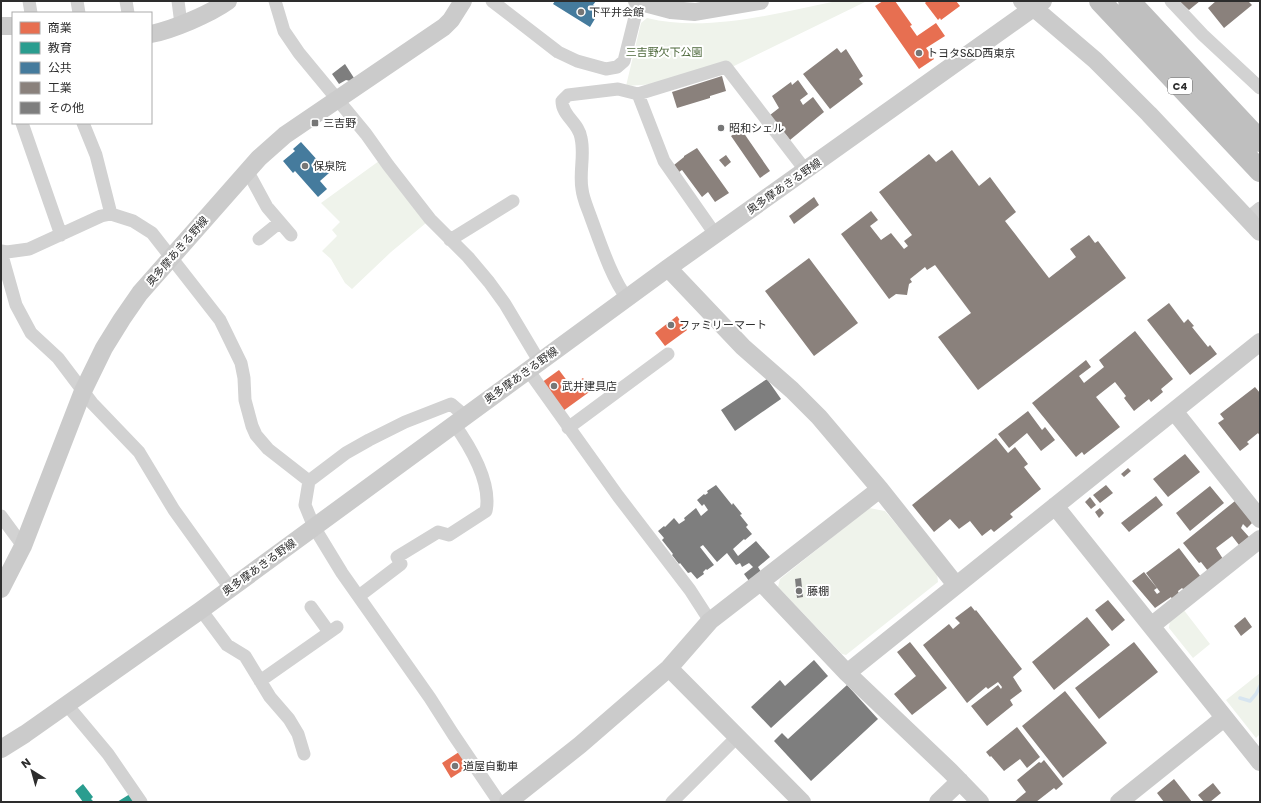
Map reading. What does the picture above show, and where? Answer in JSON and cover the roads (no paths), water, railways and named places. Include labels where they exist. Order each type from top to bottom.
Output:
[{"type":"highway","name":"C4","points":[[1100,1],[1257,169]]},
{"type":"highway","name":"C4","points":[[1129,1],[1260,141]]},
{"type":"highway","points":[[1183,57],[1260,131]]},
{"type":"street","points":[[29,1],[31,12]]},
{"type":"street","points":[[77,1],[79,12]]},
{"type":"street","points":[[126,1],[128,12]]},
{"type":"street","points":[[178,1],[181,24]]},
{"type":"street","points":[[152,34],[205,14],[227,1]]},
{"type":"street","points":[[275,1],[284,30],[299,53],[338,99],[430,219],[468,257],[505,304],[534,366],[568,428],[690,590],[710,621]]},
{"type":"street","name":"奥多摩あきる野線","points":[[1,589],[22,546],[83,391],[104,348],[140,293],[259,158],[285,135],[444,27],[451,20],[463,1]]},
{"type":"street","points":[[492,1],[558,52],[577,61],[606,70],[617,67],[624,61],[638,1],[672,10],[695,12],[760,1]]},
{"type":"street","points":[[1170,1],[1203,35],[1260,88]]},
{"type":"street","points":[[1038,3],[1149,114],[1254,213],[1260,232]]},
{"type":"street","name":"奥多摩あきる野線","points":[[1,749],[67,705],[201,610],[668,268],[806,171],[1038,3]]},
{"type":"street","points":[[1,26],[12,26]]},
{"type":"street","points":[[627,298],[621,290],[601,245],[582,191],[581,182],[583,161],[581,136],[576,126],[562,108],[562,101],[568,95],[618,89],[638,94],[726,67],[806,171]]},
{"type":"street","points":[[638,94],[664,162],[715,234]]},
{"type":"street","points":[[22,124],[61,235]]},
{"type":"street","points":[[84,124],[96,155],[111,214]]},
{"type":"street","points":[[248,172],[267,206],[291,235]]},
{"type":"street","points":[[450,240],[513,201]]},
{"type":"street","points":[[230,588],[174,510],[139,452],[92,403],[58,358],[31,333],[16,305],[1,252],[29,249],[101,216],[111,214],[133,221],[152,233],[220,320],[231,341],[241,363],[244,378],[244,400],[256,435],[268,449],[309,481]]},
{"type":"street","points":[[259,239],[280,222]]},
{"type":"street","points":[[668,268],[742,347],[792,390],[819,417],[880,489],[956,585]]},
{"type":"street","points":[[847,673],[1260,342]]},
{"type":"street","points":[[568,428],[668,354]]},
{"type":"street","points":[[359,596],[401,564],[397,557],[438,532],[449,535],[486,511],[488,504],[485,481],[463,436],[460,420],[451,404],[406,422],[346,453],[309,481],[305,505],[314,527],[342,573],[430,698],[499,802]]},
{"type":"street","points":[[1174,412],[1260,519]]},
{"type":"street","points":[[508,802],[580,745],[668,668],[710,621],[880,489]]},
{"type":"street","points":[[1055,506],[1260,762]]},
{"type":"street","points":[[1,516],[22,546]]},
{"type":"street","points":[[1151,626],[1260,539]]},
{"type":"street","points":[[761,582],[847,673],[980,802]]},
{"type":"street","points":[[260,681],[333,629],[311,607]]},
{"type":"street","points":[[201,610],[227,645],[245,656],[270,697],[289,719],[298,734],[304,754]]},
{"type":"street","points":[[668,668],[802,802]]},
{"type":"street","points":[[67,705],[108,754],[141,802]]},
{"type":"street","points":[[1119,802],[1224,718]]},
{"type":"street","points":[[672,802],[737,737]]},
{"type":"street","points":[[938,802],[960,781]]},
{"type":"waterway","points":[[1240,698],[1250,701],[1260,686]]},
{"type":"place","name":"下平井会館","points":[[581,12]]},
{"type":"place","name":"トヨタS&D西東京","points":[[919,53]]},
{"type":"place","name":"三吉野","points":[[315,123]]},
{"type":"place","name":"昭和シェル","points":[[721,128]]},
{"type":"place","name":"保泉院","points":[[305,166]]},
{"type":"place","name":"ファミリーマート","points":[[671,325]]},
{"type":"place","name":"武井建具店","points":[[554,386]]},
{"type":"place","name":"藤棚","points":[[799,591]]},
{"type":"place","name":"道屋自動車","points":[[455,766]]},
{"type":"park label","name":"三吉野欠下公園","points":[[664,52]]}]
